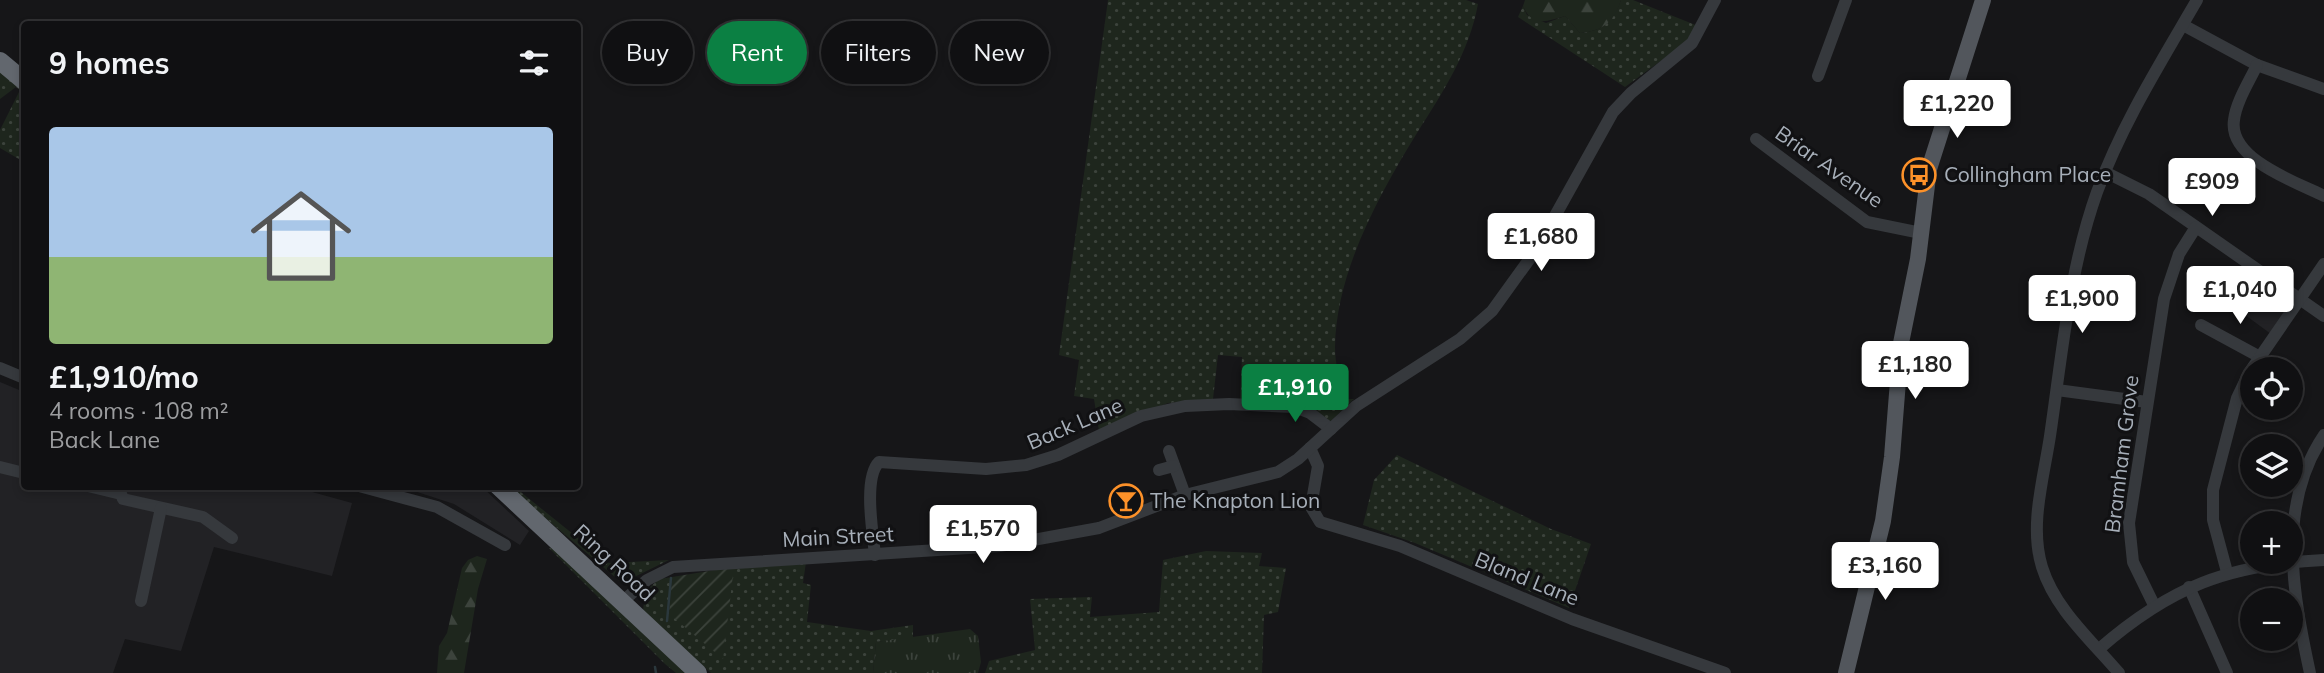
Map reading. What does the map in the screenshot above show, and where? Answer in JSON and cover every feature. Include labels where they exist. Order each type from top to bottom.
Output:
[{"type":"highway","points":[[0,61],[21,78]]},
{"type":"highway","name":"Ring Road","points":[[502,490],[698,673]]},
{"type":"main road","points":[[1846,673],[1883,521],[1892,457],[1901,342],[1932,159],[1983,0]]},
{"type":"street","name":"Main Street","points":[[622,602],[654,575],[682,565],[970,550],[1078,533],[1117,522],[1185,495],[1268,476],[1288,466],[1365,399],[1460,339],[1492,311],[1536,250],[1606,122],[1630,93],[1692,43],[1715,0]]},
{"type":"street","points":[[1818,76],[1846,0]]},
{"type":"street","points":[[2119,673],[2059,601],[2045,575],[2038,552],[2038,514],[2077,263],[2105,172],[2127,123],[2197,0]]},
{"type":"street","points":[[2183,25],[2257,65],[2324,89]]},
{"type":"street","points":[[2257,65],[2234,120],[2238,142],[2254,160],[2324,196]]},
{"type":"street","name":"Briar Avenue","points":[[1756,139],[1867,222],[1921,233]]},
{"type":"street","points":[[2105,172],[2140,189],[2324,316]]},
{"type":"street","name":"Bramham Grove","points":[[2154,605],[2137,576],[2129,537],[2147,402],[2168,282],[2179,254],[2196,227]]},
{"type":"street","points":[[2202,325],[2260,357],[2324,264]]},
{"type":"street","points":[[0,368],[21,377]]},
{"type":"street","points":[[2057,390],[2147,402]]},
{"type":"street","points":[[2227,572],[2213,520],[2213,490],[2240,393]]},
{"type":"street","name":"Back Lane","points":[[875,555],[871,488],[874,468],[879,462],[986,469],[1026,465],[1058,455],[1141,416],[1185,406],[1229,404],[1294,407],[1310,413],[1331,429]]},
{"type":"street","points":[[2295,511],[2296,493],[2306,463],[2324,435]]},
{"type":"street","name":"Bland Lane","points":[[1310,448],[1318,466],[1311,507],[1316,518],[1326,524],[1400,546],[1572,619],[1725,673]]},
{"type":"street","points":[[1169,451],[1185,495]]},
{"type":"street","points":[[1159,470],[1174,466]]},
{"type":"street","points":[[0,467],[21,471]]},
{"type":"street","points":[[101,490],[203,517],[232,537]]},
{"type":"street","points":[[374,490],[437,507],[505,545]]},
{"type":"street","points":[[141,601],[161,508]]},
{"type":"street","points":[[2303,561],[2324,560]]},
{"type":"street","points":[[2099,649],[2154,605],[2189,587],[2227,572],[2240,570]]},
{"type":"street","points":[[2295,574],[2302,635],[2310,673]]},
{"type":"street","points":[[2189,587],[2227,673]]},
{"type":"shaded area","points":[[2263,280],[2294,302],[2271,334],[2241,312]]},
{"type":"shaded area","points":[[0,382],[21,391],[21,490],[305,490],[352,503],[332,576],[214,547],[181,651],[125,639],[113,673],[0,673]]},
{"type":"shaded area","points":[[411,490],[485,490],[529,531],[520,545],[454,504]]},
{"type":"green space","points":[[1108,0],[1466,0],[1478,4],[1462,56],[1388,182],[1351,263],[1337,319],[1335,347],[1344,399],[1354,399],[1331,421],[1240,399],[1242,357],[1218,355],[1213,399],[1168,403],[1099,431],[1094,399],[1074,396],[1079,360],[1059,355]]},
{"type":"green space","points":[[1525,0],[1621,0],[1611,20],[1595,30],[1580,33],[1565,16],[1546,21],[1535,20],[1523,6]]},
{"type":"green space","points":[[1621,0],[1633,0],[1698,26],[1688,41],[1625,87],[1518,17],[1523,6],[1527,15],[1546,23],[1565,16],[1580,33],[1588,32],[1611,20]]},
{"type":"green space","points":[[0,71],[21,85],[21,160],[0,148],[0,130],[20,90],[16,87],[0,99]]},
{"type":"green space","points":[[1397,455],[1551,529],[1591,544],[1569,608],[1415,543],[1363,525],[1374,480]]},
{"type":"green space","points":[[518,490],[609,563],[669,560],[622,583],[517,494]]},
{"type":"green space","points":[[555,547],[691,673],[676,673],[665,664],[549,548]]},
{"type":"green space","points":[[1206,551],[1262,553],[1259,566],[1286,568],[1278,612],[1264,615],[1262,673],[985,673],[989,661],[1035,650],[1030,599],[1092,597],[1090,617],[1159,612],[1163,560]]},
{"type":"green space","points":[[477,556],[487,559],[478,589],[464,673],[437,673],[439,646],[447,633],[462,568],[468,560]]},
{"type":"green space","points":[[806,562],[803,583],[811,585],[807,622],[871,631],[913,625],[913,638],[876,642],[873,673],[711,673],[643,611],[645,592],[659,579],[672,577],[669,614],[734,567]]},
{"type":"green space","points":[[734,567],[723,659],[669,614],[672,577]]},
{"type":"green space","points":[[970,629],[978,636],[981,662],[978,673],[873,673],[876,642]]},
{"type":"waterway","points":[[667,621],[671,578]]},
{"type":"waterway","points":[[655,667],[656,673]]},
{"type":"place","name":"Collingham Place","points":[[1919,175]]},
{"type":"place","name":"The Knapton Lion","points":[[1126,501]]}]
